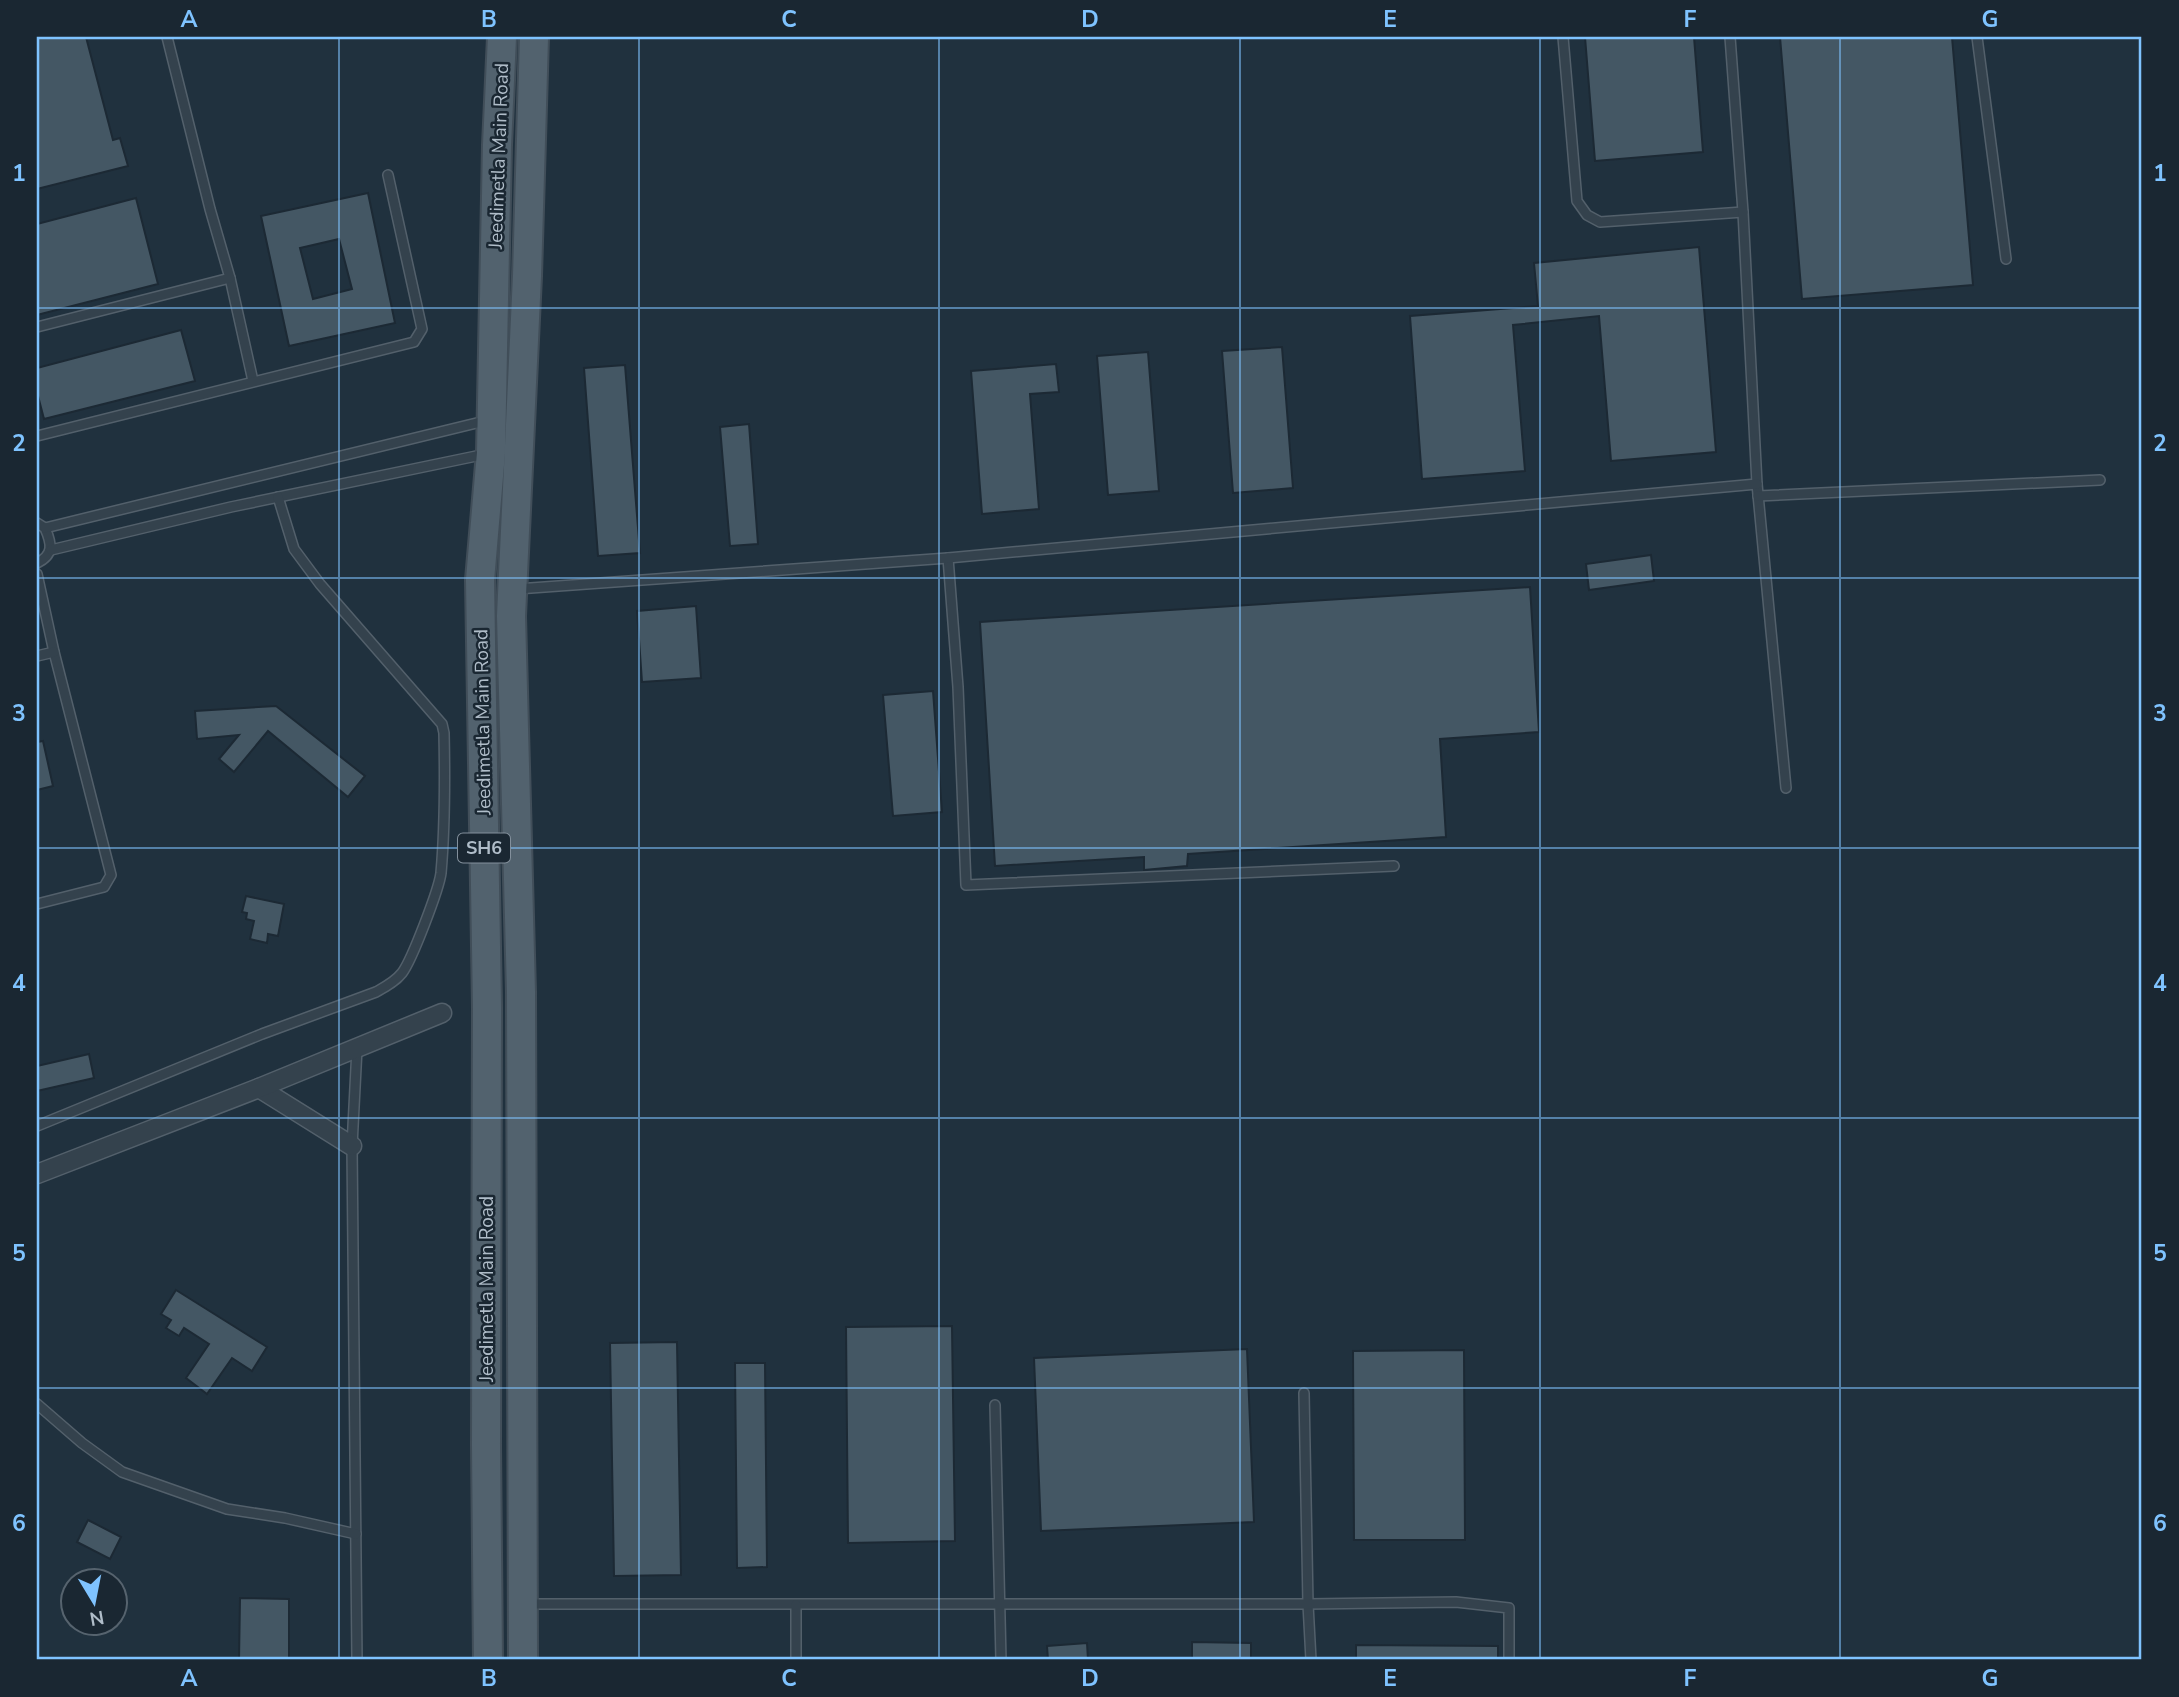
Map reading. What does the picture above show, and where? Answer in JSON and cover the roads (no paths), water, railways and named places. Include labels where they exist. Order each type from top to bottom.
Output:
[{"type":"main road","name":"Jeedimetla Main Road","points":[[488,1660],[487,1007],[480,580],[491,453],[497,145],[502,37]]},
{"type":"main road","name":"Jeedimetla Main Road","points":[[523,1660],[521,1006],[511,616],[527,276],[534,37]]},
{"type":"street","points":[[37,1174],[442,1013]]},
{"type":"street","points":[[259,1088],[352,1146]]},
{"type":"lane","points":[[167,37],[230,278],[253,381]]},
{"type":"lane","points":[[1563,37],[1577,201],[1587,215],[1600,222],[1743,212]]},
{"type":"lane","points":[[1730,37],[1743,212],[1756,484],[1786,788]]},
{"type":"lane","points":[[1977,37],[2006,259]]},
{"type":"lane","points":[[37,436],[414,342],[422,329],[388,176]]},
{"type":"lane","points":[[37,327],[230,278]]},
{"type":"lane","points":[[37,563],[49,555],[51,550],[41,526],[492,419]]},
{"type":"lane","points":[[51,550],[278,497],[491,453]]},
{"type":"lane","points":[[1758,496],[2100,480]]},
{"type":"lane","points":[[512,589],[948,558],[1756,484]]},
{"type":"lane","points":[[37,1126],[262,1034],[376,992],[392,983],[403,972],[414,952],[440,876],[444,785],[442,724],[362,633],[294,549],[278,497]]},
{"type":"lane","points":[[948,558],[958,687],[966,886],[1394,866]]},
{"type":"lane","points":[[37,574],[54,652],[111,875],[104,887],[37,904]]},
{"type":"lane","points":[[37,656],[54,652]]},
{"type":"lane","points":[[357,1048],[352,1146],[357,1660]]},
{"type":"lane","points":[[1304,1394],[1311,1660]]},
{"type":"lane","points":[[37,1404],[82,1443],[122,1472],[227,1509],[285,1518],[356,1534]]},
{"type":"lane","points":[[995,1405],[1001,1660]]},
{"type":"lane","points":[[523,1604],[1456,1602],[1509,1608],[1509,1660]]},
{"type":"lane","points":[[796,1605],[796,1660]]}]
